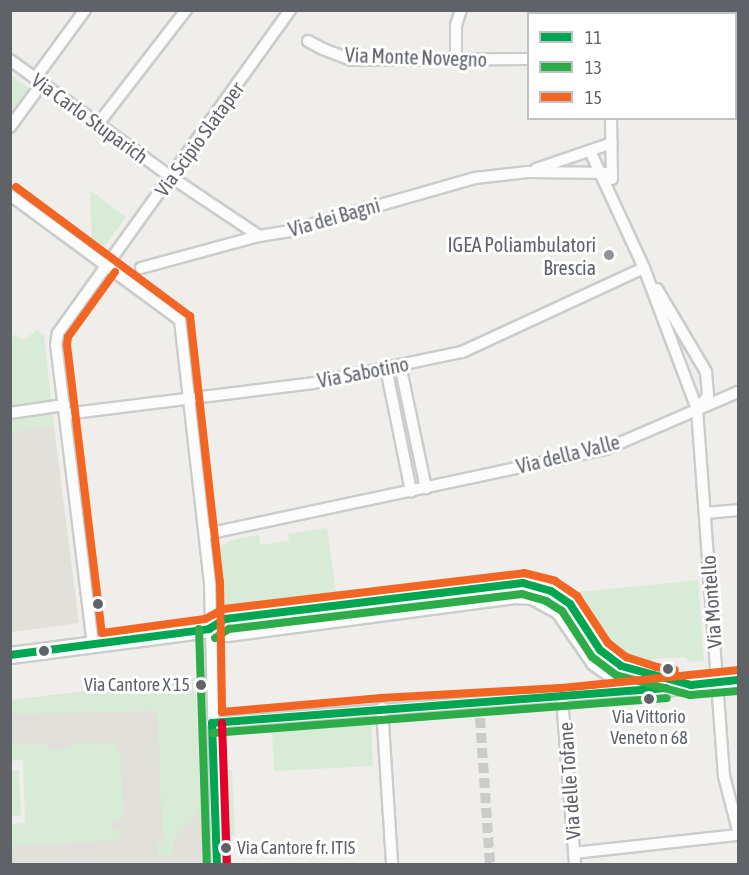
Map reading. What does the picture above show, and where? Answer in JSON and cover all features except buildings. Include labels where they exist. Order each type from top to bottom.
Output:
[{"type":"street","points":[[36,77],[85,10]]},
{"type":"street","points":[[98,124],[186,10]]},
{"type":"street","name":"Via Scipio Slataper","points":[[93,645],[56,345],[58,333],[290,10]]},
{"type":"street","points":[[456,60],[456,25],[461,10]]},
{"type":"street","name":"Via Monte Novegno","points":[[308,40],[330,52],[352,60],[527,59]]},
{"type":"street","name":"Via Carlo Stuparich","points":[[10,60],[171,177],[259,236]]},
{"type":"street","points":[[10,127],[35,93]]},
{"type":"street","points":[[611,120],[615,200]]},
{"type":"street","name":"Via dei Bagni","points":[[528,172],[612,143]]},
{"type":"street","points":[[590,151],[599,173],[615,200],[644,268],[692,389],[697,409]]},
{"type":"street","name":"Via dei Bagni","points":[[141,268],[259,236],[290,231],[448,184],[528,172],[612,173]]},
{"type":"street","points":[[10,195],[180,320],[210,583],[209,629],[217,864]]},
{"type":"street","points":[[644,268],[691,342],[706,372],[708,396],[697,409]]},
{"type":"street","name":"Via Sabotino","points":[[10,413],[189,398],[313,383],[462,352],[644,268]]},
{"type":"street","points":[[400,365],[426,488]]},
{"type":"street","points":[[386,368],[411,491]]},
{"type":"street","name":"Via della Valle","points":[[206,534],[606,449],[738,392]]},
{"type":"street","name":"Via Montello","points":[[697,409],[724,776],[738,830]]},
{"type":"street","points":[[705,513],[738,510]]},
{"type":"street","points":[[209,629],[225,619],[514,584],[532,584],[560,596],[570,604],[600,650],[621,666],[691,685]]},
{"type":"street","points":[[10,655],[209,629],[227,633],[515,595],[532,596],[559,611],[586,653],[605,672],[621,681],[646,690]]},
{"type":"street","points":[[212,723],[382,708],[562,698],[738,680]]},
{"type":"street","name":"Via delle Tofane","points":[[562,698],[575,864]]},
{"type":"street","points":[[382,708],[392,864]]},
{"type":"street","points":[[574,853],[738,835]]},
{"type":"shaded area","points":[[54,426],[79,623],[11,632],[10,432]]},
{"type":"shaded area","points":[[195,678],[203,864],[11,864],[11,835],[112,830],[75,750],[11,752],[11,700]]},
{"type":"green space","points":[[11,75],[33,91],[11,122]]},
{"type":"green space","points":[[90,190],[126,217],[101,251],[92,246]]},
{"type":"green space","points":[[37,330],[44,335],[54,426],[11,432],[11,341],[15,334],[24,340]]},
{"type":"green space","points":[[327,528],[336,592],[222,606],[217,562],[221,546],[233,540],[259,535],[260,545],[289,541],[288,534]]},
{"type":"green space","points":[[698,580],[704,661],[689,662],[685,657],[653,659],[650,663],[628,656],[614,645],[580,592]]},
{"type":"green space","points":[[195,678],[200,811],[175,838],[173,855],[158,855],[157,843],[163,843],[157,711],[11,714],[11,700]]},
{"type":"green space","points":[[371,725],[373,766],[274,771],[272,730]]},
{"type":"green space","points":[[48,743],[48,750],[72,749],[73,743],[112,743],[116,746],[120,756],[124,819],[112,820],[112,830],[124,830],[117,840],[11,846],[11,824],[25,823],[23,760],[11,761],[11,745]]},
{"type":"green space","points":[[19,770],[21,816],[11,816],[11,771]]},
{"type":"green space","points":[[227,770],[232,770],[235,835],[230,835]]},
{"type":"tunnel","points":[[480,718],[490,864]]},
{"type":"transit line","name":"15","points":[[16,187],[190,316],[220,582],[222,712],[381,698],[561,688],[737,670]]},
{"type":"transit line","name":"15","points":[[115,272],[68,337],[67,345],[102,633],[205,619],[224,609],[524,573],[555,581],[577,596],[608,643],[626,657],[656,667],[675,670]]},
{"type":"transit line","name":"11","points":[[10,655],[209,629],[225,619],[523,583],[551,591],[570,604],[600,650],[621,666],[691,685],[738,680]]},
{"type":"transit line","name":"13","points":[[215,638],[229,629],[522,594],[546,601],[562,611],[592,657],[616,675],[690,695],[738,691]]},
{"type":"transit line","name":"13","points":[[199,629],[207,864]]},
{"type":"transit line","name":"11","points":[[212,723],[666,688]]},
{"type":"transit line","name":"13","points":[[213,733],[667,698]]},
{"type":"transit line","name":"11","points":[[212,723],[217,864]]},
{"type":"transit line","points":[[222,723],[227,864]]},
{"type":"place","name":"IGEA Poliambulatori Brescia","points":[[609,255]]},
{"type":"place","name":"Via Cantore X 15","points":[[201,685]]},
{"type":"place","name":"Via Vittorio Veneto n 68","points":[[649,699]]},
{"type":"place","name":"Via Cantore fr. ITIS","points":[[226,848]]}]
